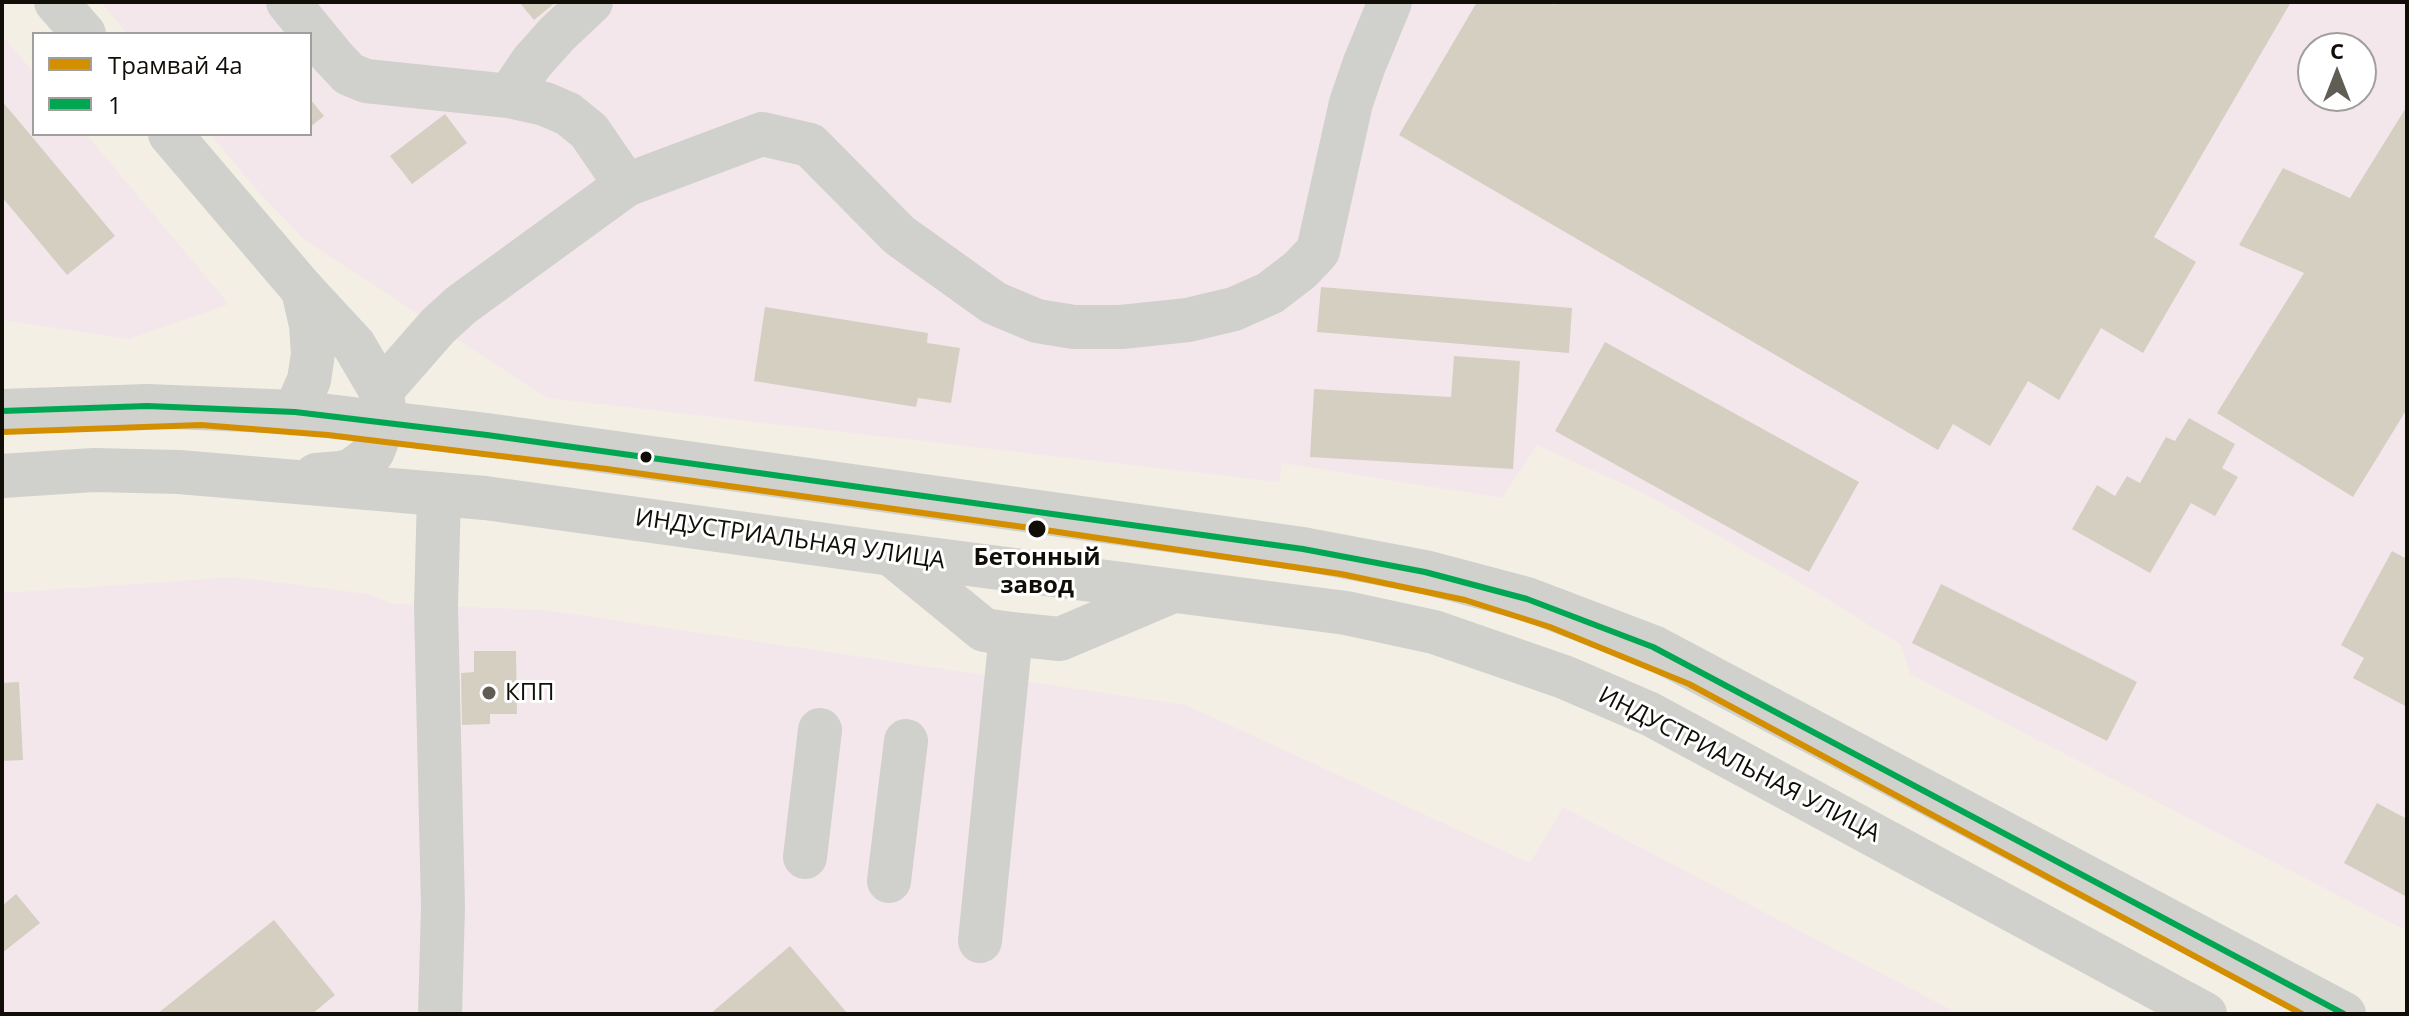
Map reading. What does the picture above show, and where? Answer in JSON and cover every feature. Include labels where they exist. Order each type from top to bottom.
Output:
[{"type":"main road","points":[[56,2],[82,32]]},
{"type":"main road","points":[[288,2],[341,66],[349,74],[366,81],[509,96],[545,104],[568,114],[589,131],[626,185]]},
{"type":"main road","points":[[509,96],[532,62],[591,2]]},
{"type":"main road","points":[[262,477],[331,475],[352,470],[370,456],[382,407],[438,326],[461,305],[626,185],[762,134],[810,145],[899,235],[994,303],[1037,321],[1074,327],[1121,327],[1188,320],[1234,309],[1270,293],[1300,270],[1318,251],[1351,103],[1390,2]]},
{"type":"main road","points":[[172,136],[354,345],[382,407]]},
{"type":"main road","points":[[295,412],[309,380],[313,354],[311,325],[303,290]]},
{"type":"main road","points":[[2,411],[147,406],[295,412],[382,407],[1303,549],[1425,572],[1527,599],[1653,647],[2344,1014]]},
{"type":"main road","name":"ИНДУСТРИАЛЬНАЯ УЛИЦА","points":[[2,476],[94,470],[262,477],[439,494],[1346,613],[1434,632],[1609,695],[2205,1014]]},
{"type":"main road","points":[[439,494],[436,607],[443,907],[440,1014]]},
{"type":"main road","points":[[891,554],[984,630],[1011,634],[1060,639],[1173,591]]},
{"type":"main road","points":[[980,941],[1011,634]]},
{"type":"main road","points":[[805,857],[820,730]]},
{"type":"main road","points":[[889,881],[906,741]]},
{"type":"shaded area","points":[[101,2],[2407,2],[2407,931],[1910,674],[1901,645],[1811,589],[1647,495],[1537,445],[1502,498],[1282,463],[1279,482],[547,398],[306,241],[260,194],[212,136],[312,136],[312,32],[125,32]]},
{"type":"shaded area","points":[[2,35],[32,71],[32,136],[88,136],[229,304],[129,339],[2,320]]},
{"type":"shaded area","points":[[235,577],[368,594],[394,604],[546,610],[1186,705],[1530,863],[1563,807],[1959,1014],[2,1014],[2,593]]},
{"type":"building","points":[[519,2],[556,2],[534,20]]},
{"type":"building","points":[[1477,2],[1549,2],[1554,5],[1555,2],[2291,2],[2154,237],[2196,262],[2143,353],[2101,328],[2059,400],[2028,381],[1990,446],[1953,424],[1938,450],[1399,135]]},
{"type":"building","points":[[2,101],[115,236],[67,275],[2,197]]},
{"type":"building","points":[[312,101],[324,116],[312,125]]},
{"type":"building","points":[[2407,106],[2407,409],[2353,497],[2217,413],[2304,273],[2239,245],[2283,168],[2350,198]]},
{"type":"building","points":[[445,114],[467,143],[412,184],[390,156]]},
{"type":"building","points":[[1321,287],[1572,308],[1569,353],[1317,332]]},
{"type":"building","points":[[765,307],[928,333],[927,343],[960,348],[951,403],[918,398],[916,407],[754,381]]},
{"type":"building","points":[[1605,342],[1859,482],[1809,572],[1555,431]]},
{"type":"building","points":[[1454,356],[1520,361],[1513,469],[1310,457],[1314,389],[1451,397]]},
{"type":"building","points":[[2189,418],[2235,444],[2222,468],[2238,477],[2215,516],[2191,503],[2150,573],[2072,529],[2097,485],[2115,496],[2127,476],[2140,483],[2166,437],[2175,441]]},
{"type":"building","points":[[2392,551],[2407,559],[2407,707],[2353,678],[2364,658],[2341,645]]},
{"type":"building","points":[[1941,584],[2137,682],[2107,741],[1912,643]]},
{"type":"building","name":"КПП","points":[[474,651],[516,651],[517,714],[490,714],[490,724],[462,725],[461,673],[474,672]]},
{"type":"building","points":[[19,682],[23,760],[2,761],[2,683]]},
{"type":"building","points":[[2377,803],[2407,819],[2407,897],[2344,863]]},
{"type":"building","points":[[16,894],[40,923],[2,953],[2,906]]},
{"type":"building","points":[[274,920],[335,995],[312,1014],[157,1014]]},
{"type":"building","points":[[790,946],[848,1014],[710,1014]]},
{"type":"tram line","name":"4а","points":[[2,432],[201,425],[328,435],[607,469],[1038,529],[1341,574],[1465,600],[1550,627],[1689,684],[2302,1014]]},
{"type":"transit line","name":"1","points":[[2,411],[147,406],[295,412],[487,435],[1303,549],[1425,572],[1527,599],[1653,647],[2344,1014]]},
{"type":"place","name":"Бетонный завод","points":[[1037,529]]},
{"type":"place","name":"КПП","points":[[489,693]]}]
